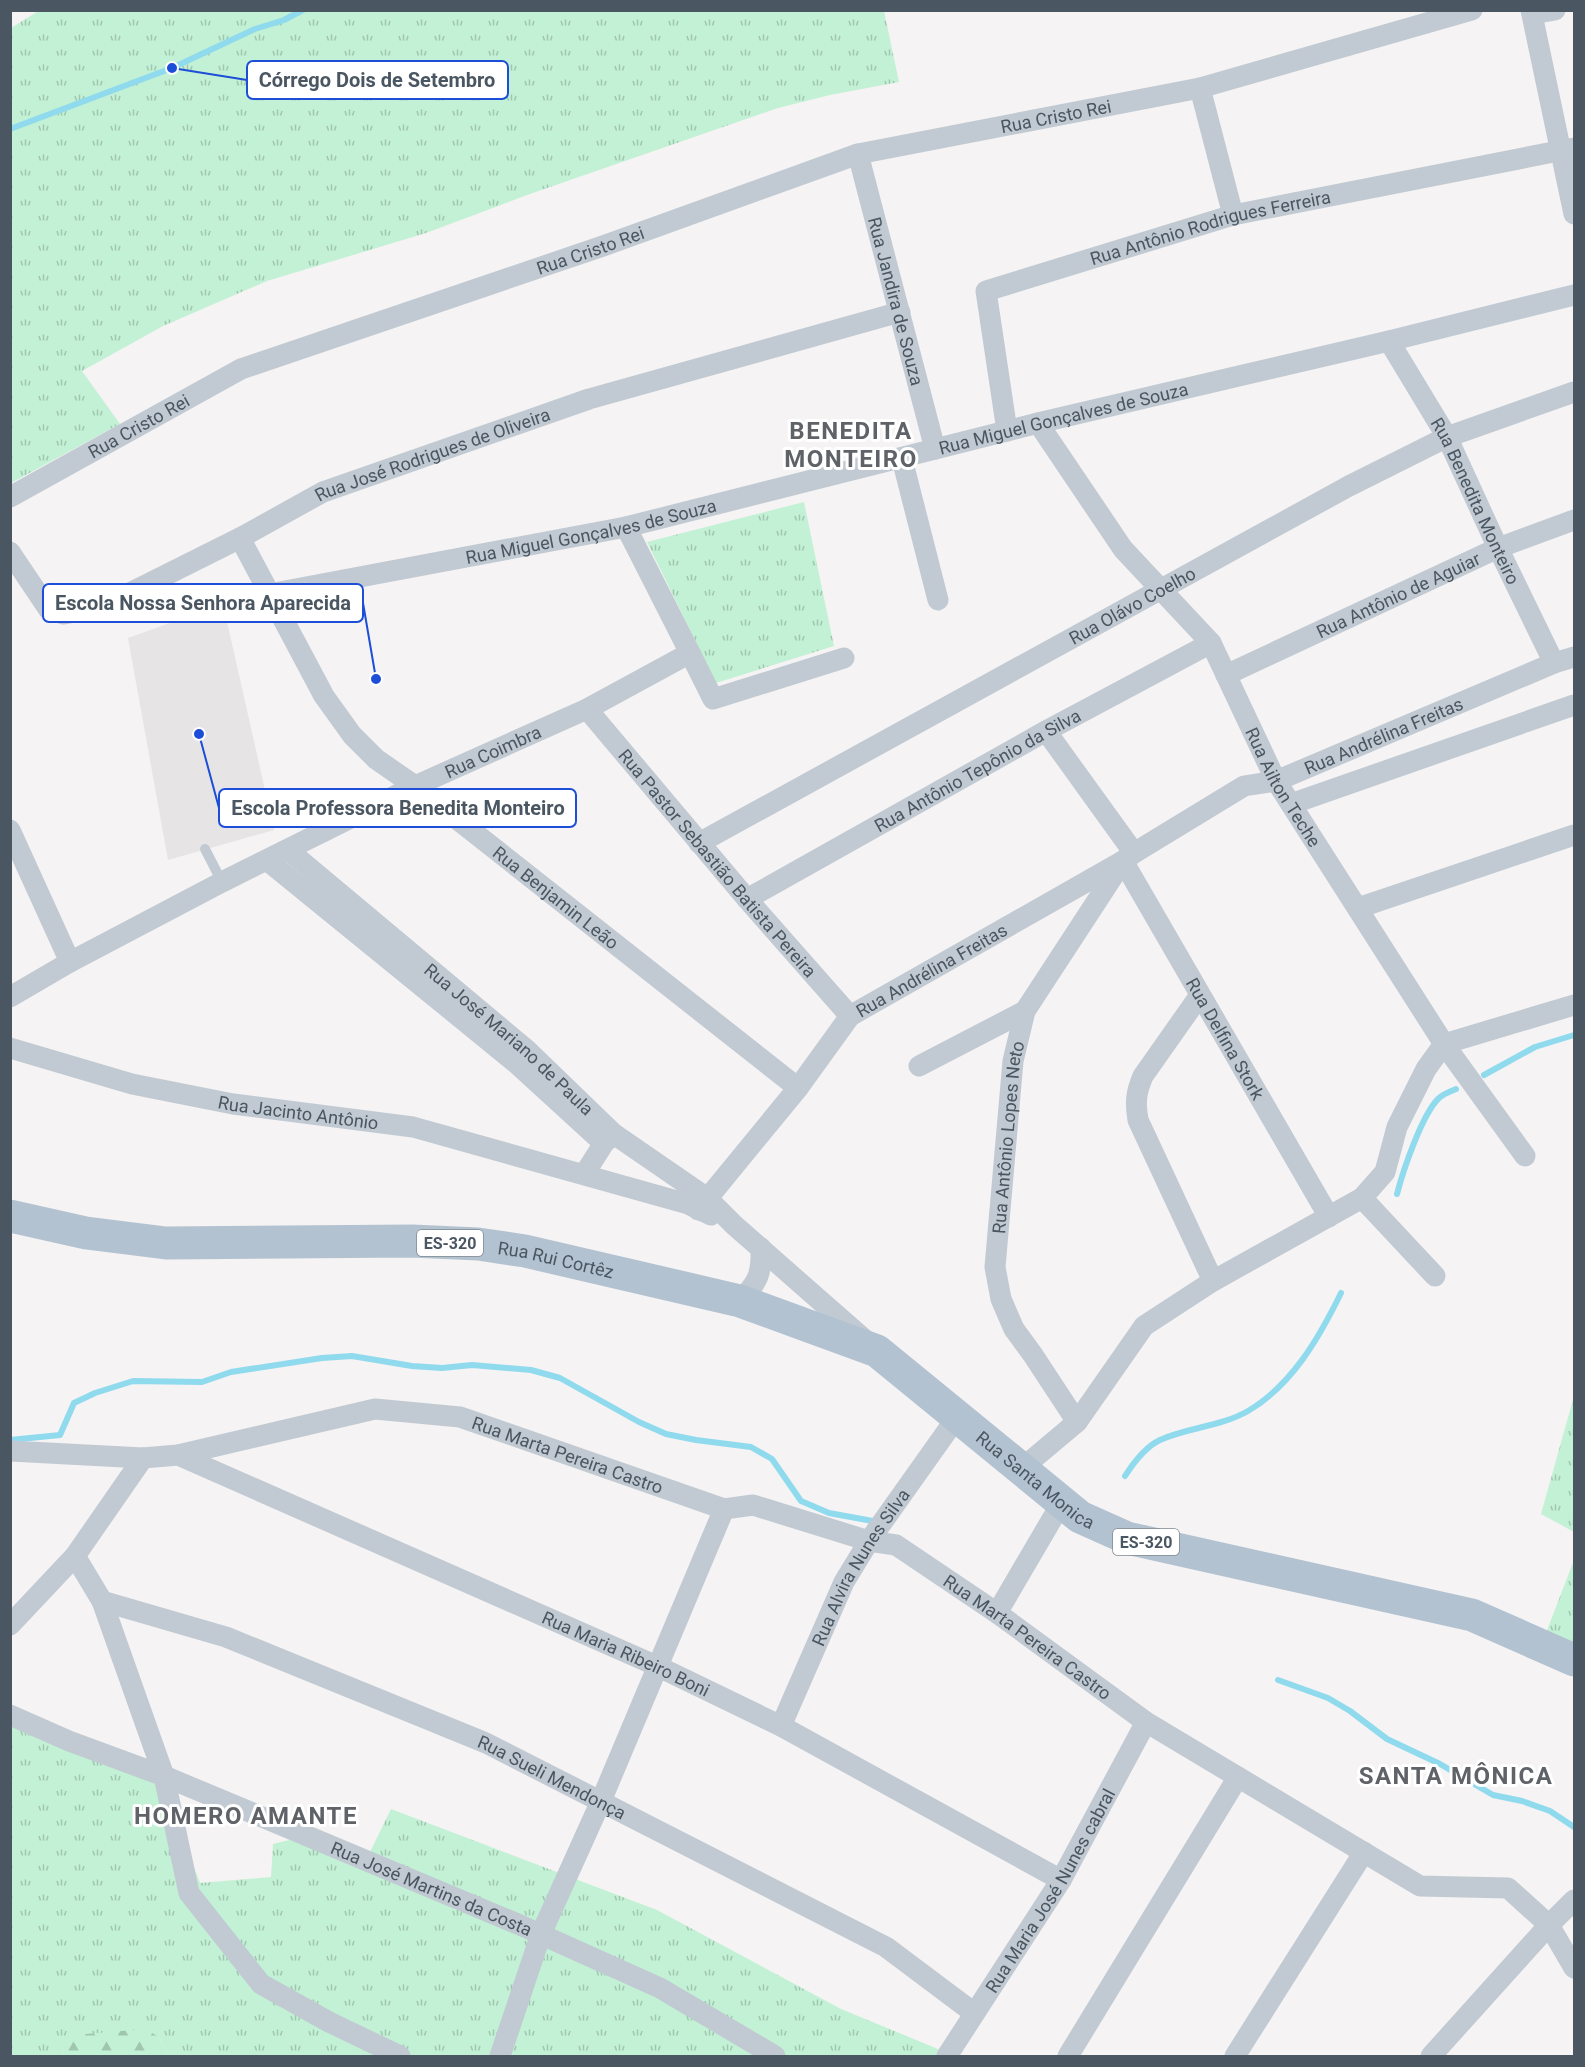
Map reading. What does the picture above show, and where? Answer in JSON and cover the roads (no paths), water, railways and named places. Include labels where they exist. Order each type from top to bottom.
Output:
[{"type":"main road","name":"Rua Rui Cortêz","points":[[10,1216],[86,1233],[166,1243],[412,1241],[478,1244],[525,1251],[740,1301],[877,1351]]},
{"type":"main road","name":"Rua Santa Monica","points":[[877,1351],[1080,1517],[1127,1538],[1472,1615],[1575,1660]]},
{"type":"street","points":[[1555,10],[1531,12],[1567,149],[1575,214]]},
{"type":"street","name":"Rua Cristo Rei","points":[[10,497],[241,369],[603,246],[858,154],[1200,88],[1460,12]]},
{"type":"street","points":[[1200,88],[1233,215]]},
{"type":"street","name":"Rua Antônio Rodrigues Ferreira","points":[[1007,431],[986,291],[1233,215],[1567,149]]},
{"type":"street","name":"Rua Jandira de Souza","points":[[858,154],[935,449]]},
{"type":"street","name":"Rua Miguel Gonçalves de Souza","points":[[269,594],[626,527],[1038,423],[1575,295]]},
{"type":"street","name":"Rua José Rodrigues de Oliveira","points":[[10,552],[49,610],[64,614],[102,606],[240,538],[323,492],[589,399],[900,312]]},
{"type":"street","name":"Rua Benedita Monteiro","points":[[1389,341],[1448,436],[1498,548],[1554,663]]},
{"type":"street","name":"Rua Olávo Coelho","points":[[699,843],[1349,486],[1448,436],[1575,392]]},
{"type":"street","name":"Rua Ailton Teche","points":[[1038,423],[1123,549],[1211,643],[1276,781],[1444,1044],[1525,1156]]},
{"type":"street","points":[[902,459],[938,600]]},
{"type":"street","name":"Rua Antônio de Aguiar","points":[[1226,675],[1498,548],[1575,520]]},
{"type":"street","points":[[626,527],[713,699],[844,658]]},
{"type":"street","name":"Rua Benjamin Leão","points":[[240,538],[324,696],[352,735],[376,759],[416,786],[798,1088]]},
{"type":"street","name":"Rua Antônio Tepônio da Silva","points":[[747,899],[1046,731],[1211,643]]},
{"type":"street","name":"Rua Coimbra","points":[[10,997],[70,962],[222,882],[416,786],[587,709],[690,653]]},
{"type":"street","name":"Rua Andrélina Freitas","points":[[698,1204],[798,1088],[850,1016],[1128,857],[1244,786],[1276,781],[1554,663],[1575,657]]},
{"type":"street","name":"Rua Andrélina Freitas","points":[[1292,804],[1575,705]]},
{"type":"street","name":"Rua Pastor Sebastião Batista Pereira","points":[[587,709],[699,843],[850,1016]]},
{"type":"street","points":[[1046,731],[1128,857]]},
{"type":"street","points":[[10,830],[70,962]]},
{"type":"street","points":[[1358,908],[1575,835]]},
{"type":"street","name":"Rua José Mariano de Paula","points":[[288,850],[380,940]]},
{"type":"street","name":"Rua Delfina Stork","points":[[1128,857],[1200,995],[1329,1216]]},
{"type":"street","name":"Rua Antônio Lopes Neto","points":[[1077,1422],[1014,1329],[1001,1299],[995,1267],[1013,1061],[1025,1011],[1128,857]]},
{"type":"street","name":"Rua José Mariano de Paula","points":[[268,861],[380,940],[521,1056],[609,1138],[698,1204]]},
{"type":"street","points":[[1200,995],[1143,1076],[1137,1090],[1136,1105],[1138,1120],[1213,1281]]},
{"type":"street","points":[[1022,1469],[1077,1422],[1144,1326],[1213,1281],[1362,1198],[1385,1172],[1397,1127],[1426,1069],[1444,1044],[1575,1005]]},
{"type":"street","points":[[919,1066],[1025,1011]]},
{"type":"street","name":"Rua Jacinto Antônio","points":[[10,1048],[132,1084],[233,1104],[413,1127],[698,1204],[734,1225]]},
{"type":"street","points":[[585,1173],[609,1138]]},
{"type":"street","points":[[1362,1198],[1435,1276]]},
{"type":"street","name":"Rua Santa Monica","points":[[734,1225],[877,1351]]},
{"type":"street","points":[[740,1301],[755,1285],[762,1267],[761,1248]]},
{"type":"street","name":"Rua Marta Pereira Castro","points":[[10,1451],[143,1458],[178,1455],[375,1409],[460,1417],[724,1509],[753,1505],[869,1541],[896,1545],[996,1613],[1146,1722],[1420,1886],[1508,1888],[1549,1925],[1575,1968]]},
{"type":"street","name":"Rua Alvira Nunes Silva","points":[[780,1726],[844,1582],[869,1541],[957,1417]]},
{"type":"street","name":"Rua Maria Ribeiro Boni","points":[[178,1455],[657,1666],[780,1726],[1061,1880]]},
{"type":"street","points":[[10,1624],[75,1556],[143,1458]]},
{"type":"street","points":[[996,1613],[1062,1503]]},
{"type":"street","points":[[500,2056],[541,1934],[601,1801],[724,1509]]},
{"type":"street","points":[[75,1556],[102,1601],[164,1776],[189,1893],[261,1984],[329,2022],[400,2056]]},
{"type":"street","name":"Rua Sueli Mendonça","points":[[102,1601],[226,1636],[486,1743],[885,1947],[974,2013]]},
{"type":"street","name":"Rua José Martins da Costa","points":[[10,1714],[541,1934],[660,1988],[775,2056]]},
{"type":"street","name":"Rua Maria José Nunes cabral","points":[[947,2056],[1061,1880],[1146,1722]]},
{"type":"street","points":[[1068,2056],[1238,1777]]},
{"type":"street","points":[[1235,2056],[1364,1852]]},
{"type":"street","points":[[1431,2056],[1549,1925],[1575,1900]]},
{"type":"lane","points":[[205,849],[222,882]]},
{"type":"waterway","points":[[10,129],[172,68],[255,29],[284,20],[303,10]]},
{"type":"waterway","points":[[1484,1075],[1535,1047],[1574,1035]]},
{"type":"waterway","points":[[1397,1194],[1408,1158],[1426,1117],[1439,1098],[1456,1089]]},
{"type":"waterway","points":[[1125,1476],[1136,1460],[1160,1440],[1237,1416],[1264,1400],[1278,1388],[1303,1359],[1341,1293]]},
{"type":"waterway","points":[[10,1440],[60,1435],[74,1403],[95,1393],[133,1381],[202,1382],[231,1372],[322,1358],[352,1356],[412,1366],[442,1368],[472,1365],[531,1370],[560,1378],[639,1422],[666,1434],[751,1447],[772,1459],[801,1501],[829,1513],[878,1522]]},
{"type":"waterway","points":[[1278,1680],[1328,1698],[1350,1711],[1387,1739],[1440,1764],[1493,1795],[1522,1801],[1550,1811],[1574,1827]]},
{"type":"place","name":"Córrego Dois de Setembro","points":[[172,68]]},
{"type":"place","name":"Escola Nossa Senhora Aparecida","points":[[376,679]]},
{"type":"place","name":"Escola Professora Benedita Monteiro","points":[[199,734]]},
{"type":"district","name":"BENEDITA MONTEIRO","points":[[851,445]]},
{"type":"district","name":"SANTA MÔNICA","points":[[1456,1776]]},
{"type":"district","name":"HOMERO AMANTE","points":[[246,1816]]}]
